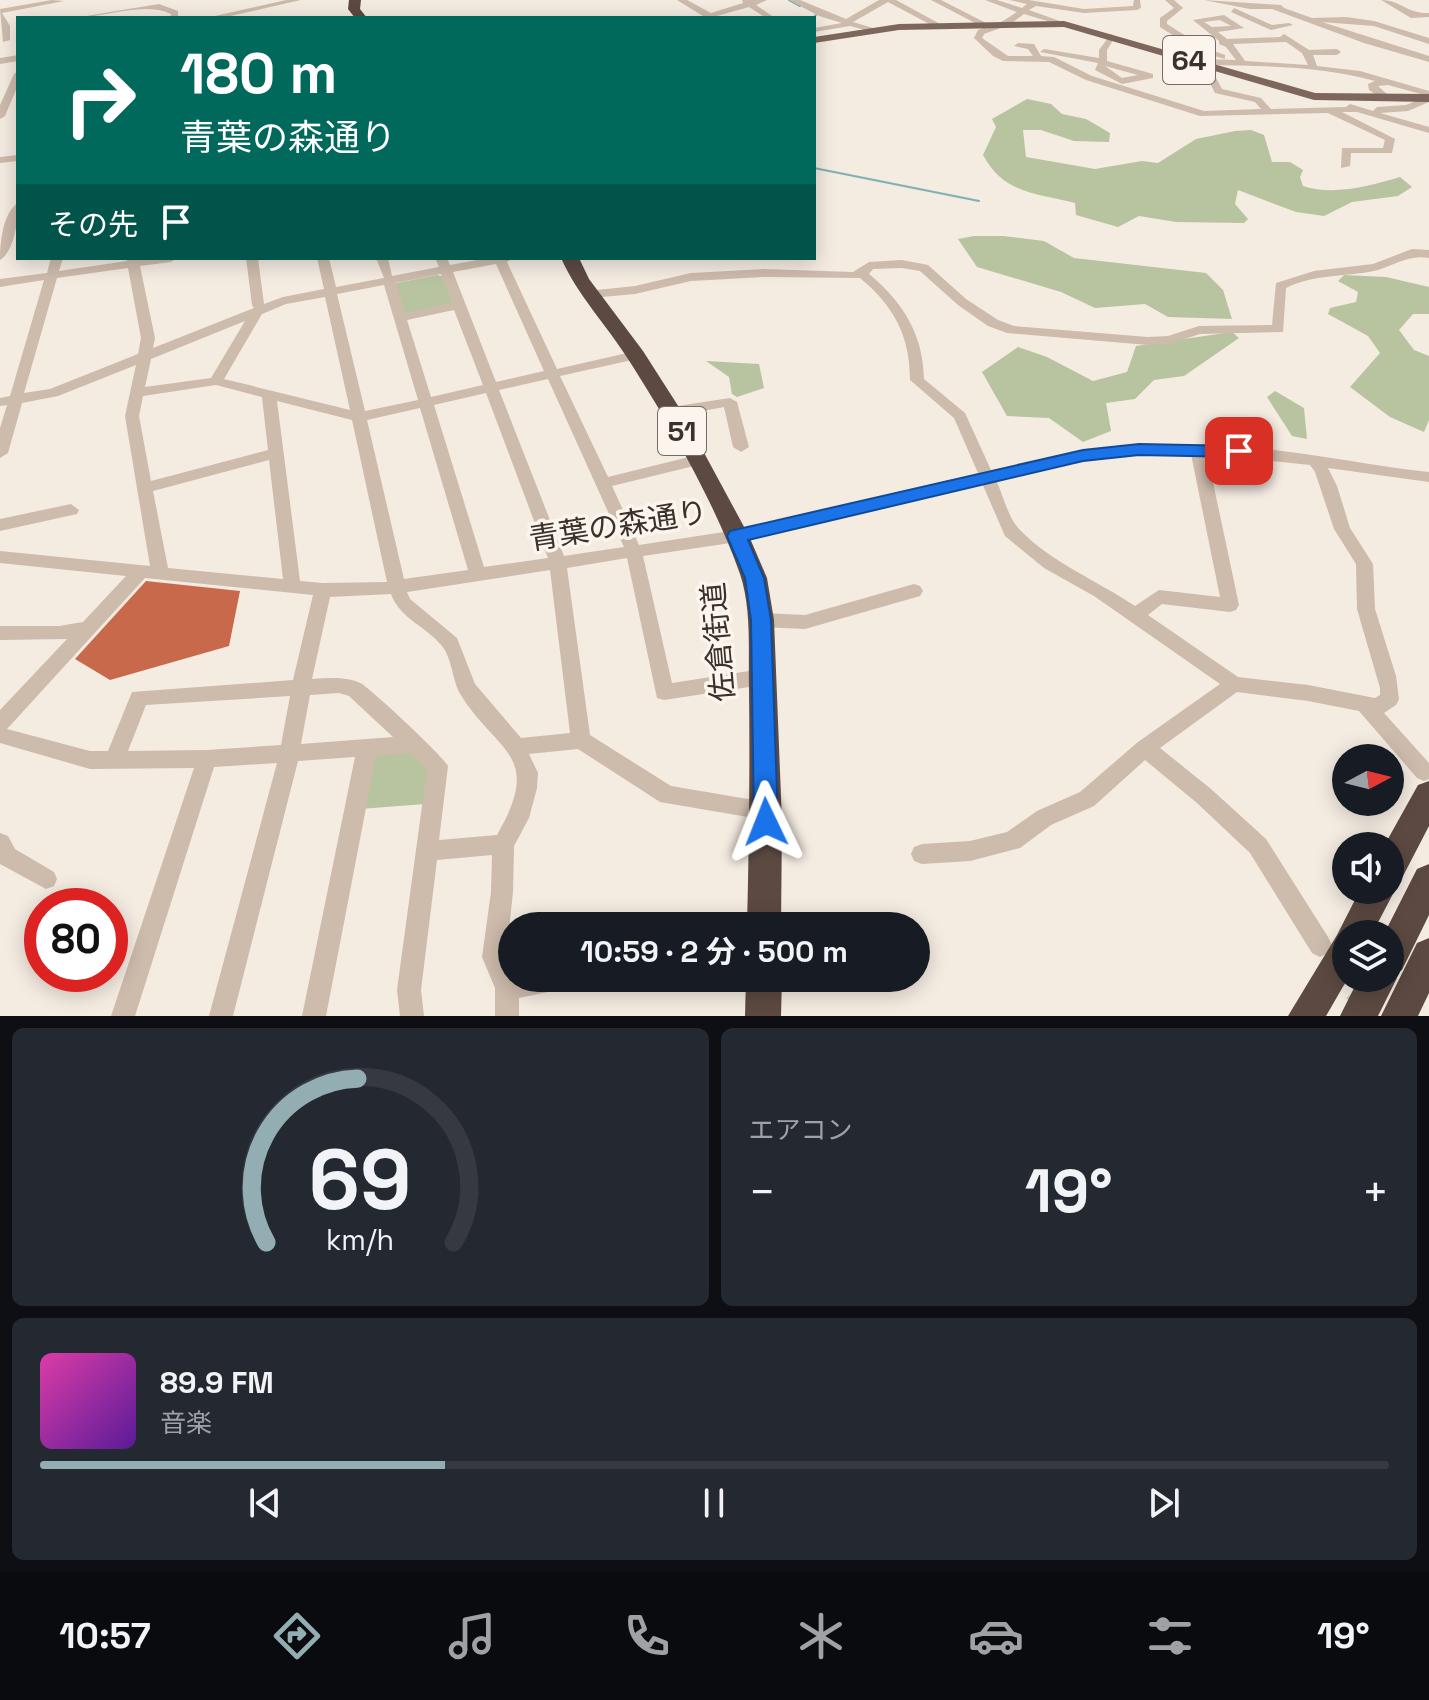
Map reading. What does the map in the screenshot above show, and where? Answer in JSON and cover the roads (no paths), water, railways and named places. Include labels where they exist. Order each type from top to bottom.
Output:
[{"type":"highway","name":"佐倉街道","points":[[571,260],[671,412],[737,536],[754,578],[761,620],[764,912]]},
{"type":"highway","points":[[1404,836],[1427,784]]},
{"type":"highway","points":[[1404,930],[1429,880]]},
{"type":"highway","points":[[1306,1016],[1332,950]]},
{"type":"highway","points":[[1399,1016],[1429,955]]},
{"type":"highway","points":[[763,1016],[764,992]]},
{"type":"highway","points":[[1358,1016],[1371,992]]},
{"type":"main road","name":"64","points":[[816,40],[870,30],[938,25],[1064,24],[1314,96],[1429,97]]},
{"type":"street","points":[[14,9],[20,0]]},
{"type":"street","points":[[220,16],[297,0]]},
{"type":"street","points":[[681,0],[710,16]]},
{"type":"street","points":[[714,16],[747,2],[763,0]]},
{"type":"street","points":[[785,0],[870,30]]},
{"type":"street","points":[[793,0],[819,12]]},
{"type":"street","points":[[816,30],[849,23],[887,0],[938,25]]},
{"type":"street","points":[[935,0],[982,23]]},
{"type":"street","points":[[989,0],[1064,24]]},
{"type":"street","points":[[1014,0],[1106,11],[1137,8],[1136,0],[1150,0]]},
{"type":"street","points":[[1169,0],[1179,8],[1163,20],[1163,25],[1200,48],[1241,61]]},
{"type":"street","points":[[1208,0],[1254,7],[1290,2]]},
{"type":"street","points":[[1224,1],[1265,25],[1293,27],[1239,0]]},
{"type":"street","points":[[1385,0],[1414,16],[1429,15]]},
{"type":"street","points":[[233,1],[244,11]]},
{"type":"street","points":[[747,2],[768,16]]},
{"type":"street","points":[[110,16],[146,3],[175,13],[174,16]]},
{"type":"street","points":[[691,5],[703,3]]},
{"type":"street","points":[[3,41],[0,13],[59,4]]},
{"type":"street","points":[[1033,4],[1003,24],[986,29],[978,38],[996,54],[1049,65],[1052,72]]},
{"type":"street","points":[[1271,4],[1310,21],[1429,59]]},
{"type":"street","points":[[726,11],[733,16]]},
{"type":"street","points":[[1241,61],[1239,55],[1197,20],[1221,17],[1266,42]]},
{"type":"street","points":[[1310,21],[1337,18],[1387,24],[1426,39]]},
{"type":"street","points":[[1208,30],[1265,25]]},
{"type":"street","points":[[1111,37],[1098,68],[1139,90]]},
{"type":"street","points":[[1222,42],[1266,42],[1286,38],[1311,57],[1313,68]]},
{"type":"street","points":[[1382,46],[1426,39]]},
{"type":"street","points":[[1169,42],[1188,51],[1200,48]]},
{"type":"street","points":[[1249,42],[1265,63]]},
{"type":"street","points":[[1018,46],[1031,46],[1036,54],[1056,61],[1077,74],[1139,90],[1203,114],[1266,108],[1284,111],[1360,110],[1409,115],[1429,121]]},
{"type":"street","points":[[1018,60],[1036,54],[1063,52],[1150,76],[1122,81]]},
{"type":"street","points":[[1306,53],[1337,52]]},
{"type":"street","points":[[1266,108],[1258,100],[1218,91],[1200,63],[1241,61],[1372,76],[1429,97],[1409,115]]},
{"type":"street","points":[[1,114],[16,80]]},
{"type":"street","points":[[1385,97],[1374,90],[1373,84],[1392,82]]},
{"type":"street","points":[[0,90],[13,89]]},
{"type":"street","points":[[1314,96],[1360,110]]},
{"type":"street","points":[[1331,110],[1390,139],[1388,151],[1346,150],[1345,166]]},
{"type":"street","points":[[1409,115],[1429,130]]},
{"type":"street","points":[[0,256],[16,215]]},
{"type":"street","points":[[862,274],[869,266],[902,264],[924,268],[962,302],[993,323],[1012,330],[1159,341],[1199,330],[1278,329],[1280,286],[1293,279],[1377,267],[1410,251],[1429,254]]},
{"type":"street","points":[[0,453],[56,260]]},
{"type":"street","points":[[216,381],[257,309],[252,260]]},
{"type":"street","points":[[324,260],[397,588],[403,603],[451,643],[467,688],[516,747],[528,773],[518,818],[503,844],[500,912]]},
{"type":"street","points":[[383,260],[478,575]]},
{"type":"street","points":[[0,395],[53,393],[257,309],[331,289],[466,260]]},
{"type":"street","points":[[443,264],[492,260]]},
{"type":"street","points":[[504,260],[553,375],[634,551],[664,692],[762,677]]},
{"type":"street","points":[[0,283],[132,261],[148,338],[132,416],[160,573]]},
{"type":"street","points":[[443,264],[558,563],[581,740]]},
{"type":"street","points":[[591,294],[635,290],[691,277],[764,273],[862,274],[877,286],[911,337],[915,346],[917,380],[960,416],[1011,532],[1050,564],[1100,591],[1191,651],[1234,684],[1308,693],[1378,707],[1389,699],[1391,686],[1382,667],[1364,599],[1365,562],[1343,531],[1334,508],[1334,491],[1327,475],[1315,461]]},
{"type":"street","points":[[400,318],[459,305]]},
{"type":"street","points":[[137,393],[216,381],[360,417],[636,355]]},
{"type":"street","points":[[269,394],[292,587]]},
{"type":"street","points":[[0,402],[17,396]]},
{"type":"street","points":[[671,412],[730,402],[741,447]]},
{"type":"street","name":"青葉の森通り","points":[[0,557],[353,592],[737,536],[1083,455],[1139,449],[1198,449],[1429,477]]},
{"type":"street","points":[[1135,616],[1159,597],[1230,605],[1198,449]]},
{"type":"street","points":[[145,488],[276,453]]},
{"type":"street","points":[[603,483],[697,460]]},
{"type":"street","points":[[0,525],[71,510]]},
{"type":"street","points":[[0,723],[141,571]]},
{"type":"street","points":[[221,1016],[290,752],[323,590]]},
{"type":"street","points":[[761,620],[805,622],[914,591]]},
{"type":"street","points":[[0,633],[40,635],[89,628]]},
{"type":"street","points":[[922,854],[970,851],[1012,841],[1044,818],[1087,799],[1145,748],[1234,684]]},
{"type":"street","points":[[115,760],[139,698],[339,685],[355,690],[438,766],[409,990],[412,1016]]},
{"type":"street","points":[[1366,706],[1427,784]]},
{"type":"street","points":[[0,735],[90,760],[207,759],[417,744]]},
{"type":"street","points":[[516,747],[581,740],[667,795],[765,811]]},
{"type":"street","points":[[314,1016],[367,748]]},
{"type":"street","points":[[1145,748],[1258,846],[1332,946]]},
{"type":"street","points":[[123,1016],[207,759]]},
{"type":"street","points":[[0,843],[7,856],[46,879]]},
{"type":"street","points":[[427,851],[503,844]]},
{"type":"street","points":[[498,924],[494,957],[498,967]]},
{"type":"street","points":[[507,992],[507,1016]]},
{"type":"waterway","points":[[789,0],[800,6]]},
{"type":"waterway","points":[[816,168],[979,201]]},
{"type":"tunnel","points":[[1356,992],[1374,1016]]}]
